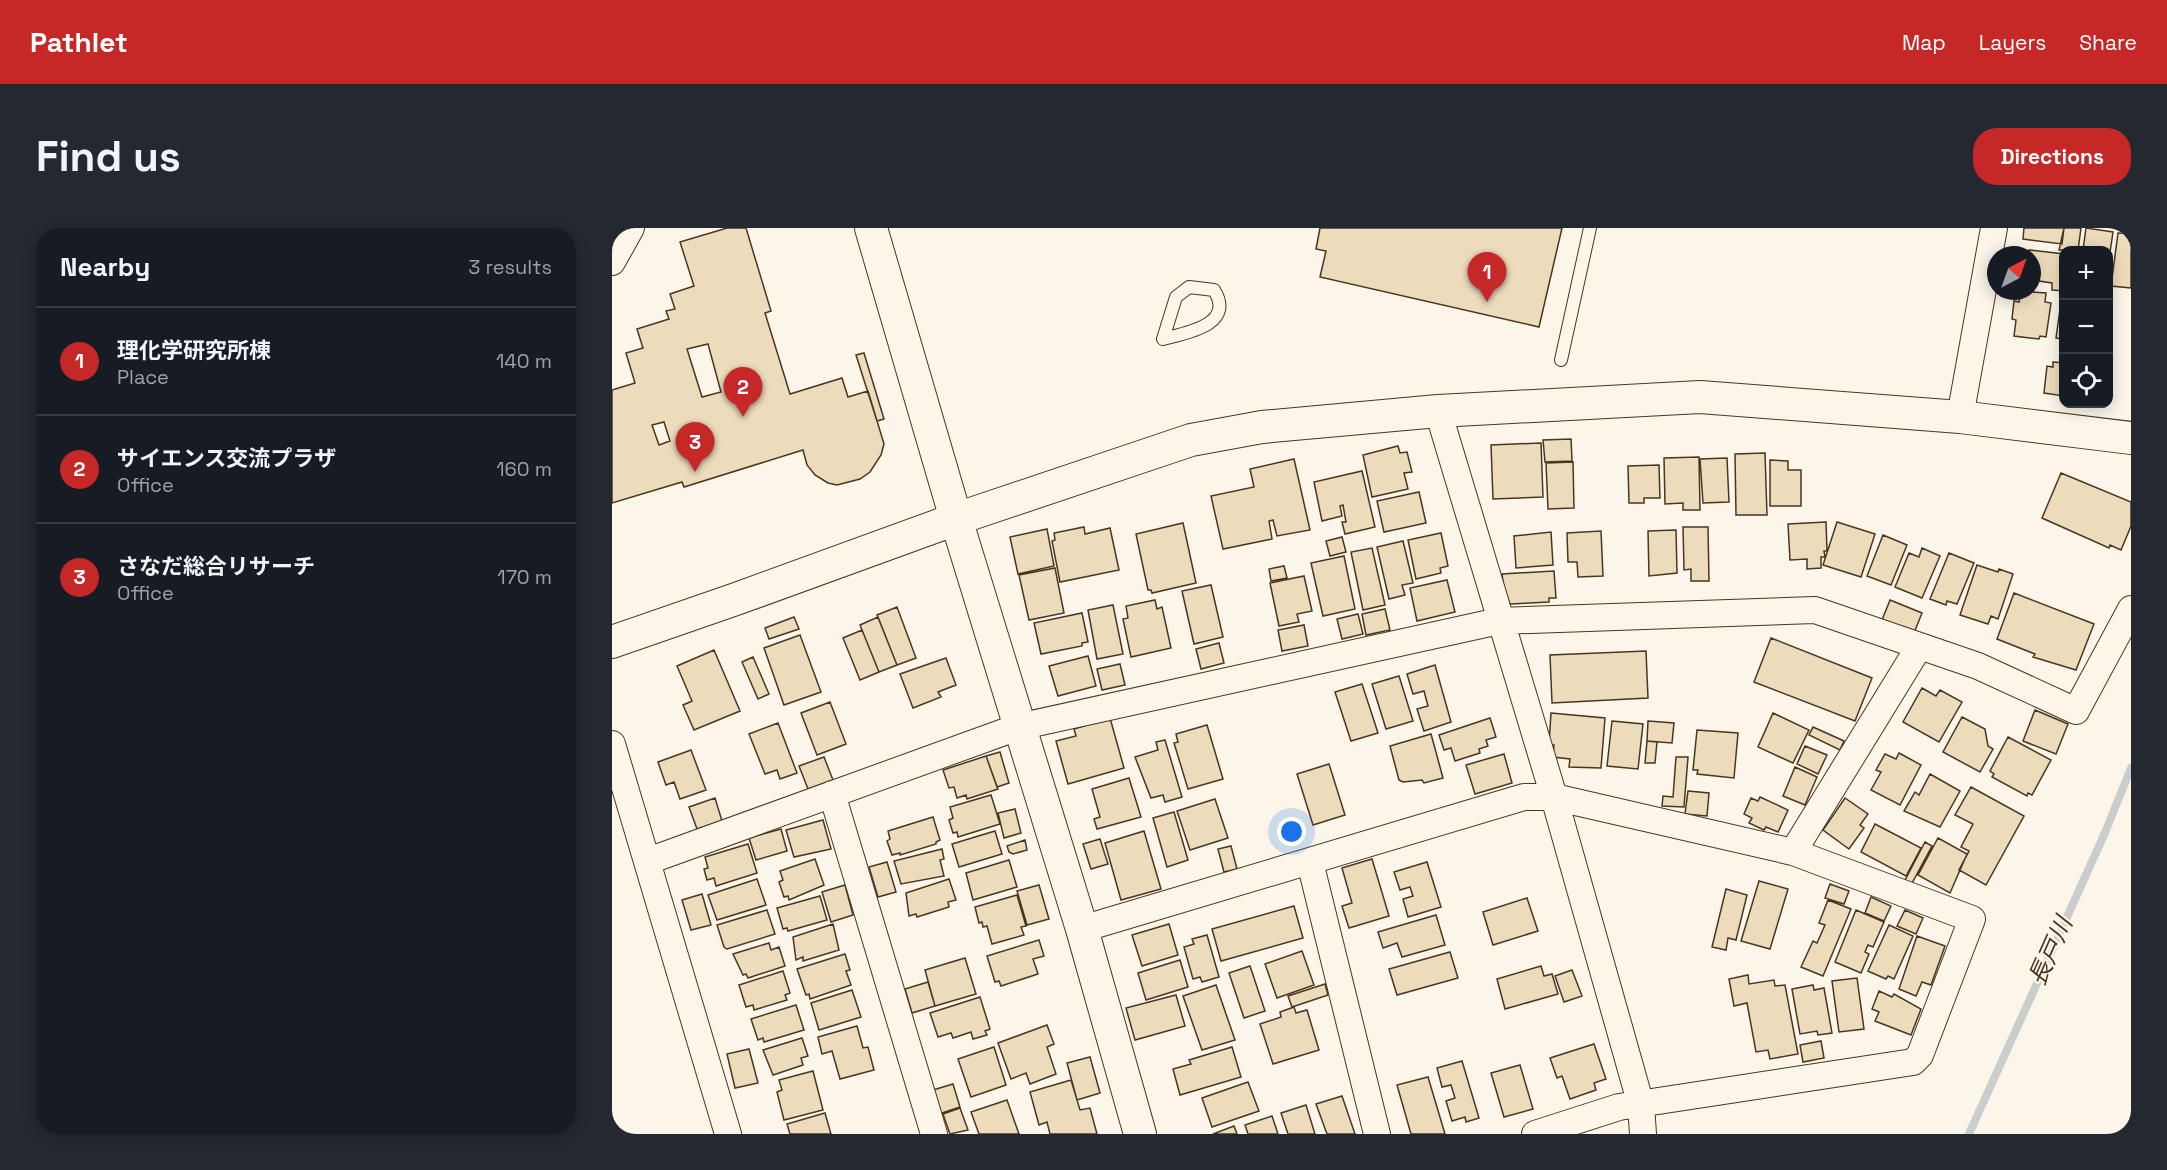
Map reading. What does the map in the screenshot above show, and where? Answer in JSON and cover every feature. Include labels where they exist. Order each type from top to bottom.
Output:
[{"type":"street","points":[[612,262],[631,228]]},
{"type":"street","points":[[871,228],[1018,727],[1082,929],[1140,1134]]},
{"type":"street","points":[[1960,417],[1994,228]]},
{"type":"street","points":[[612,642],[956,519],[1191,440],[1262,427],[1438,411],[1700,397],[1960,417],[2131,438]]},
{"type":"street","points":[[1438,411],[1499,621],[1554,797],[1641,1105],[1643,1134]]},
{"type":"street","points":[[648,861],[1018,727],[1499,621],[1815,610],[1978,666],[2076,711],[2131,609]]},
{"type":"street","points":[[1793,852],[1919,646]]},
{"type":"street","points":[[612,744],[728,1134]]},
{"type":"street","points":[[832,794],[934,1134]]},
{"type":"street","points":[[1082,929],[1524,797],[1554,797],[1793,852],[1972,919],[1920,1055],[1913,1062],[1619,1107],[1536,1134]]},
{"type":"street","points":[[1310,862],[1377,1134]]},
{"type":"lane","points":[[1561,360],[1590,228]]},
{"type":"lane","points":[[1188,287],[1214,290],[1219,298],[1219,310],[1214,321],[1199,329],[1163,339],[1180,291],[1188,287]]},
{"type":"building","points":[[727,228],[746,228],[771,311],[765,313],[790,394],[842,378],[848,397],[868,391],[884,444],[881,455],[870,472],[860,479],[837,485],[828,483],[815,475],[807,465],[803,450],[684,487],[682,482],[612,503],[612,390],[635,383],[626,353],[643,348],[637,329],[669,319],[666,311],[675,309],[670,294],[694,286],[680,242]],"holes":[[[708,344],[721,392],[702,397],[687,349]],[[664,422],[670,441],[659,445],[652,425]]]},
{"type":"building","points":[[1320,228],[1562,228],[1539,327],[1320,277],[1326,251],[1316,249]]},
{"type":"building","points":[[2024,228],[2064,228],[2062,244],[2023,239]]},
{"type":"building","points":[[2064,228],[2081,228],[2079,246],[2060,246]]},
{"type":"building","points":[[2086,228],[2113,232],[2111,246],[2084,246]]},
{"type":"building","points":[[2118,233],[2131,234],[2131,288],[2113,286]]},
{"type":"building","points":[[2041,251],[2059,253],[2059,291],[2052,290],[2052,283],[2041,281]]},
{"type":"building","points":[[2041,293],[2046,293],[2045,302],[2051,303],[2046,337],[2040,336],[2039,339],[2014,336],[2016,320],[2012,319],[2014,301],[2019,302],[2019,300],[2041,300]]},
{"type":"building","points":[[2059,316],[2059,338],[2056,338]]},
{"type":"building","points":[[864,353],[884,419],[877,421],[856,355]]},
{"type":"building","points":[[2053,362],[2059,363],[2059,395],[2044,393],[2047,366],[2053,367]]},
{"type":"building","points":[[1571,439],[1572,461],[1545,462],[1543,440]]},
{"type":"building","points":[[1541,443],[1543,497],[1493,499],[1491,445]]},
{"type":"building","points":[[1398,446],[1400,453],[1407,452],[1412,472],[1404,473],[1408,489],[1372,497],[1363,455]]},
{"type":"building","points":[[1765,453],[1767,515],[1736,515],[1735,454]]},
{"type":"building","points":[[1699,457],[1700,510],[1683,510],[1683,503],[1665,504],[1664,458]]},
{"type":"building","points":[[1727,458],[1729,502],[1703,503],[1700,459]]},
{"type":"building","points":[[1294,459],[1310,530],[1277,536],[1273,520],[1269,521],[1272,539],[1223,549],[1211,496],[1254,487],[1250,469]]},
{"type":"building","points":[[1770,460],[1788,461],[1788,470],[1801,470],[1801,506],[1770,506]]},
{"type":"building","points":[[1573,462],[1574,508],[1548,509],[1546,463]]},
{"type":"building","points":[[1659,465],[1660,498],[1644,498],[1644,503],[1629,503],[1628,466]]},
{"type":"building","points":[[1362,471],[1375,527],[1345,534],[1342,522],[1346,522],[1343,505],[1340,506],[1342,516],[1322,521],[1314,482]]},
{"type":"building","points":[[2061,473],[2131,502],[2131,526],[2121,550],[2110,545],[2109,548],[2042,518]]},
{"type":"building","points":[[1419,492],[1426,523],[1384,532],[1377,501]]},
{"type":"building","points":[[1826,522],[1827,551],[1824,551],[1825,557],[1821,557],[1821,568],[1807,569],[1807,559],[1790,560],[1788,524]]},
{"type":"building","points":[[1837,522],[1875,534],[1861,577],[1823,565]]},
{"type":"building","points":[[1183,523],[1196,583],[1152,593],[1148,590],[1136,534]]},
{"type":"building","points":[[1084,527],[1085,534],[1110,528],[1119,570],[1060,582],[1052,541],[1055,540],[1054,533]]},
{"type":"building","points":[[1683,527],[1708,527],[1709,581],[1691,581],[1691,569],[1684,570]]},
{"type":"building","points":[[1047,529],[1054,566],[1018,574],[1010,537]]},
{"type":"building","points":[[1676,530],[1677,573],[1649,576],[1648,531]]},
{"type":"building","points":[[1601,531],[1603,576],[1578,577],[1577,562],[1568,562],[1567,533]]},
{"type":"building","points":[[1551,532],[1553,565],[1516,568],[1514,536]]},
{"type":"building","points":[[1441,533],[1448,566],[1440,568],[1441,573],[1416,579],[1408,540]]},
{"type":"building","points":[[1883,535],[1907,545],[1891,585],[1867,576]]},
{"type":"building","points":[[1342,537],[1346,552],[1330,556],[1326,541]]},
{"type":"building","points":[[1403,541],[1413,583],[1402,585],[1405,595],[1389,599],[1377,547]]},
{"type":"building","points":[[1372,548],[1385,605],[1363,610],[1351,552]]},
{"type":"building","points":[[1922,548],[1940,556],[1922,598],[1895,587],[1909,553],[1919,557]]},
{"type":"building","points":[[1949,553],[1974,563],[1957,604],[1947,601],[1946,605],[1930,599]]},
{"type":"building","points":[[1344,556],[1355,609],[1323,616],[1311,563]]},
{"type":"building","points":[[1977,565],[2013,574],[1998,619],[1991,616],[1988,624],[1960,615]]},
{"type":"building","points":[[1284,566],[1287,578],[1271,581],[1269,569]]},
{"type":"building","points":[[1055,568],[1064,613],[1029,620],[1019,575]]},
{"type":"building","points":[[1554,571],[1556,598],[1549,598],[1549,602],[1510,604],[1504,589],[1502,574]]},
{"type":"building","points":[[1304,576],[1312,611],[1297,614],[1299,622],[1279,626],[1270,583]]},
{"type":"building","points":[[1447,580],[1455,612],[1417,621],[1410,588]]},
{"type":"building","points":[[1211,585],[1223,637],[1194,644],[1182,591]]},
{"type":"building","points":[[2014,593],[2094,624],[2076,670],[2033,657],[2035,654],[1997,639]]},
{"type":"building","points":[[1155,600],[1157,609],[1162,607],[1171,648],[1131,657],[1123,619],[1128,618],[1126,606]]},
{"type":"building","points":[[1890,600],[1922,613],[1914,633],[1882,620]]},
{"type":"building","points":[[1113,605],[1123,654],[1097,659],[1088,610]]},
{"type":"building","points":[[897,607],[916,658],[897,665],[877,615]]},
{"type":"building","points":[[1385,609],[1390,630],[1366,635],[1362,614]]},
{"type":"building","points":[[1082,613],[1088,642],[1082,643],[1082,646],[1041,654],[1034,623]]},
{"type":"building","points":[[1358,614],[1363,634],[1342,639],[1337,619]]},
{"type":"building","points":[[794,617],[799,629],[769,639],[765,628]]},
{"type":"building","points":[[878,617],[897,665],[879,672],[860,625]]},
{"type":"building","points":[[1304,625],[1308,646],[1282,651],[1278,630]]},
{"type":"building","points":[[862,630],[879,672],[860,680],[843,638]]},
{"type":"building","points":[[800,635],[821,692],[784,705],[764,648]]},
{"type":"building","points":[[1771,638],[1872,678],[1855,721],[1754,682]]},
{"type":"building","points":[[1219,643],[1224,663],[1201,669],[1196,649]]},
{"type":"building","points":[[714,650],[740,711],[694,730],[683,705],[692,701],[677,666]]},
{"type":"building","points":[[1646,651],[1648,698],[1552,703],[1550,655]]},
{"type":"building","points":[[1088,656],[1096,686],[1058,696],[1049,666]]},
{"type":"building","points":[[753,657],[769,694],[758,699],[742,662]]},
{"type":"building","points":[[946,658],[956,685],[938,692],[941,697],[913,708],[900,674]]},
{"type":"building","points":[[1120,664],[1125,685],[1102,690],[1097,669]]},
{"type":"building","points":[[1435,665],[1451,722],[1424,731],[1417,709],[1428,706],[1424,691],[1413,694],[1407,674]]},
{"type":"building","points":[[1399,676],[1413,721],[1386,729],[1372,684]]},
{"type":"building","points":[[1362,684],[1378,733],[1351,741],[1335,692]]},
{"type":"building","points":[[1922,688],[1936,696],[1940,690],[1962,702],[1939,742],[1903,722]]},
{"type":"building","points":[[830,702],[846,744],[817,755],[801,713]]},
{"type":"building","points":[[2035,710],[2068,724],[2056,754],[2023,741]]},
{"type":"building","points":[[1551,713],[1605,718],[1601,768],[1569,767],[1570,759],[1553,757],[1554,745],[1549,744]]},
{"type":"building","points":[[1773,713],[1809,730],[1793,763],[1758,747]]},
{"type":"building","points":[[1962,717],[1985,729],[1988,746],[1993,749],[1980,772],[1943,752]]},
{"type":"building","points":[[1110,718],[1124,768],[1068,784],[1056,741],[1076,736],[1074,729]]},
{"type":"building","points":[[1490,718],[1496,737],[1486,740],[1488,746],[1479,749],[1480,753],[1455,761],[1451,748],[1444,750],[1439,735]]},
{"type":"building","points":[[1612,721],[1643,724],[1638,769],[1607,766]]},
{"type":"building","points":[[1648,721],[1674,723],[1672,743],[1647,741]]},
{"type":"building","points":[[778,723],[797,773],[780,779],[777,770],[765,774],[749,734]]},
{"type":"building","points":[[1207,725],[1223,779],[1188,789],[1174,743],[1178,742],[1176,734]]},
{"type":"building","points":[[1813,727],[1844,741],[1840,750],[1809,735]]},
{"type":"building","points":[[1697,730],[1738,733],[1734,778],[1697,774],[1698,770],[1693,770]]},
{"type":"building","points":[[1431,734],[1443,778],[1424,783],[1422,780],[1403,782],[1399,780],[1390,746]]},
{"type":"building","points":[[2008,737],[2051,760],[2032,795],[2028,793],[2027,796],[1992,777],[1994,774],[1990,771]]},
{"type":"building","points":[[1165,740],[1182,797],[1165,802],[1163,795],[1151,798],[1135,757],[1158,750],[1156,742]]},
{"type":"building","points":[[1647,741],[1657,742],[1655,763],[1645,763]]},
{"type":"building","points":[[1805,746],[1827,755],[1818,774],[1797,764]]},
{"type":"building","points":[[691,750],[706,790],[680,799],[674,782],[666,785],[658,762]]},
{"type":"building","points":[[1000,752],[1009,783],[997,787],[986,756]]},
{"type":"building","points":[[1899,753],[1921,765],[1900,805],[1871,790],[1881,772],[1876,770],[1885,754],[1896,759]]},
{"type":"building","points":[[1504,754],[1512,783],[1475,794],[1466,765]]},
{"type":"building","points":[[986,756],[998,789],[967,799],[966,795],[957,798],[954,787],[949,788],[943,770]]},
{"type":"building","points":[[824,757],[833,780],[808,789],[799,766]]},
{"type":"building","points":[[1676,757],[1688,757],[1684,807],[1662,806],[1663,796],[1673,797]]},
{"type":"building","points":[[1329,764],[1345,815],[1313,825],[1297,774]]},
{"type":"building","points":[[1795,767],[1817,777],[1805,805],[1783,796]]},
{"type":"building","points":[[1930,774],[1960,791],[1940,827],[1904,811],[1915,792],[1919,795]]},
{"type":"building","points":[[1129,778],[1141,817],[1097,829],[1094,819],[1100,817],[1092,789]]},
{"type":"building","points":[[1971,787],[2024,816],[1986,885],[1959,870],[1969,851],[1961,847],[1973,824],[1955,815]]},
{"type":"building","points":[[1688,791],[1709,793],[1707,816],[1685,814]]},
{"type":"building","points":[[991,795],[1000,824],[958,837],[957,832],[953,833],[949,820],[953,818],[950,807]]},
{"type":"building","points":[[1760,797],[1788,810],[1778,832],[1766,827],[1764,830],[1749,823],[1752,818],[1744,814],[1751,798],[1758,801]]},
{"type":"building","points":[[715,798],[722,821],[697,829],[689,807]]},
{"type":"building","points":[[1845,798],[1868,814],[1860,825],[1864,828],[1849,849],[1823,830]]},
{"type":"building","points":[[1215,799],[1228,838],[1190,850],[1177,811]]},
{"type":"building","points":[[1015,809],[1021,833],[1004,838],[998,813]]},
{"type":"building","points":[[1174,812],[1188,860],[1167,867],[1153,818]]},
{"type":"building","points":[[933,817],[940,840],[936,844],[900,855],[900,853],[892,855],[887,841],[890,839],[888,831]]},
{"type":"building","points":[[823,820],[831,849],[794,857],[786,830]]},
{"type":"building","points":[[1875,824],[1921,848],[1906,876],[1861,852]]},
{"type":"building","points":[[781,829],[787,851],[756,860],[749,838]]},
{"type":"building","points":[[995,831],[1002,854],[959,867],[952,844]]},
{"type":"building","points":[[1144,831],[1161,889],[1121,900],[1105,843]]},
{"type":"building","points":[[1938,838],[1967,854],[1950,893],[1918,875]]},
{"type":"building","points":[[1100,839],[1108,864],[1091,869],[1083,844]]},
{"type":"building","points":[[1025,840],[1027,850],[1013,854],[1009,852],[1007,846]]},
{"type":"building","points":[[1925,842],[1932,846],[1911,885],[1904,882]]},
{"type":"building","points":[[748,844],[757,873],[716,886],[714,878],[707,880],[704,869],[708,868],[705,857]]},
{"type":"building","points":[[1231,846],[1237,869],[1224,872],[1218,849]]},
{"type":"building","points":[[942,849],[944,859],[940,860],[944,876],[901,884],[894,861]]},
{"type":"building","points":[[815,859],[824,885],[789,900],[788,896],[784,897],[779,882],[783,880],[780,871]]},
{"type":"building","points":[[1372,859],[1389,916],[1349,928],[1342,906],[1352,903],[1342,868]]},
{"type":"building","points":[[1009,860],[1017,887],[973,900],[966,873]]},
{"type":"building","points":[[887,862],[896,892],[878,897],[869,867]]},
{"type":"building","points":[[1427,862],[1441,907],[1408,917],[1403,899],[1413,896],[1410,887],[1400,890],[1394,872]]},
{"type":"building","points":[[757,879],[766,905],[717,920],[708,895]]},
{"type":"building","points":[[949,879],[956,900],[948,902],[949,907],[917,917],[916,914],[909,916],[906,893]]},
{"type":"building","points":[[1759,881],[1788,889],[1770,949],[1741,941]]},
{"type":"building","points":[[1830,884],[1849,891],[1844,904],[1825,898]]},
{"type":"building","points":[[845,885],[853,915],[831,922],[822,892]]},
{"type":"building","points":[[1039,885],[1049,919],[1027,925],[1017,891]]},
{"type":"building","points":[[1726,889],[1747,895],[1736,940],[1728,938],[1726,950],[1712,947]]},
{"type":"building","points":[[702,894],[711,925],[691,930],[682,900]]},
{"type":"building","points":[[1017,895],[1026,926],[1021,927],[1024,935],[992,944],[987,926],[983,927],[982,922],[979,923],[975,907]]},
{"type":"building","points":[[820,896],[827,920],[788,931],[787,928],[783,929],[777,908]]},
{"type":"building","points":[[1871,897],[1891,906],[1884,921],[1865,913]]},
{"type":"building","points":[[1527,898],[1538,931],[1493,945],[1483,912]]},
{"type":"building","points":[[1828,900],[1851,909],[1823,976],[1801,967],[1813,941],[1817,943],[1825,925],[1819,923]]},
{"type":"building","points":[[1294,906],[1303,938],[1221,961],[1212,929]]},
{"type":"building","points":[[767,910],[775,934],[727,949],[724,947],[717,925]]},
{"type":"building","points":[[1856,910],[1884,922],[1873,947],[1868,945],[1865,952],[1869,954],[1861,973],[1835,962]]},
{"type":"building","points":[[1905,910],[1923,918],[1916,934],[1897,926]]},
{"type":"building","points":[[1436,915],[1445,945],[1402,957],[1397,943],[1383,948],[1378,932]]},
{"type":"building","points":[[833,924],[839,950],[803,961],[803,957],[796,960],[793,937]]},
{"type":"building","points":[[1169,924],[1178,955],[1142,966],[1132,935]]},
{"type":"building","points":[[1889,925],[1913,936],[1894,979],[1888,976],[1886,979],[1868,971]]},
{"type":"building","points":[[1207,935],[1219,977],[1202,982],[1200,977],[1193,979],[1184,947],[1194,944],[1192,939]]},
{"type":"building","points":[[1917,936],[1945,946],[1931,985],[1922,982],[1916,996],[1899,989]]},
{"type":"building","points":[[1039,940],[1044,956],[1033,959],[1038,974],[1001,986],[999,981],[995,982],[987,956]]},
{"type":"building","points":[[769,943],[771,950],[779,947],[785,966],[748,978],[746,974],[743,975],[733,954]]},
{"type":"building","points":[[1302,951],[1314,985],[1277,998],[1265,964]]},
{"type":"building","points":[[1450,952],[1458,978],[1397,995],[1389,969]]},
{"type":"building","points":[[845,954],[850,970],[846,971],[851,985],[810,999],[809,994],[806,995],[797,969]]},
{"type":"building","points":[[965,958],[976,994],[935,1006],[925,970]]},
{"type":"building","points":[[1180,960],[1188,987],[1146,1000],[1138,973]]},
{"type":"building","points":[[1250,966],[1265,1011],[1244,1018],[1229,973]]},
{"type":"building","points":[[1541,966],[1544,976],[1552,974],[1558,994],[1505,1009],[1497,979]]},
{"type":"building","points":[[1572,970],[1582,996],[1564,1002],[1555,976]]},
{"type":"building","points":[[783,971],[790,993],[785,995],[787,1000],[754,1010],[753,1005],[746,1007],[739,985]]},
{"type":"building","points":[[1748,975],[1749,984],[1774,980],[1775,986],[1785,985],[1798,1054],[1770,1059],[1768,1050],[1756,1052],[1747,1003],[1734,1006],[1729,979]]},
{"type":"building","points":[[1857,978],[1864,1029],[1839,1032],[1832,981]]},
{"type":"building","points":[[928,982],[935,1006],[912,1013],[905,989]]},
{"type":"building","points":[[1325,984],[1328,995],[1292,1007],[1288,996]]},
{"type":"building","points":[[1216,985],[1235,1040],[1202,1050],[1183,996]]},
{"type":"building","points":[[1813,985],[1814,990],[1824,988],[1832,1033],[1818,1035],[1817,1031],[1800,1034],[1792,989]]},
{"type":"building","points":[[852,990],[861,1017],[819,1030],[811,1003]]},
{"type":"building","points":[[1879,991],[1892,997],[1894,994],[1921,1009],[1911,1035],[1875,1021],[1879,1012],[1872,1009]]},
{"type":"building","points":[[1176,995],[1185,1026],[1135,1040],[1126,1008]]},
{"type":"building","points":[[980,997],[990,1029],[985,1031],[987,1035],[973,1039],[971,1032],[953,1038],[951,1033],[938,1037],[930,1013]]},
{"type":"building","points":[[796,1005],[804,1030],[764,1042],[763,1038],[758,1040],[751,1019]]},
{"type":"building","points":[[1294,1007],[1296,1013],[1307,1010],[1319,1050],[1273,1064],[1260,1024],[1281,1017],[1280,1012]]},
{"type":"building","points":[[1047,1025],[1054,1044],[1047,1047],[1056,1074],[1030,1084],[1026,1073],[1011,1079],[998,1043]]},
{"type":"building","points":[[857,1026],[863,1048],[868,1047],[874,1070],[840,1079],[832,1051],[822,1054],[818,1037]]},
{"type":"building","points":[[802,1038],[808,1056],[801,1058],[803,1065],[773,1075],[763,1050]]},
{"type":"building","points":[[1821,1041],[1824,1058],[1803,1062],[1800,1045]]},
{"type":"building","points":[[1594,1044],[1606,1079],[1594,1083],[1596,1090],[1570,1099],[1562,1076],[1557,1078],[1550,1058]]},
{"type":"building","points":[[994,1047],[1006,1085],[971,1097],[958,1059]]},
{"type":"building","points":[[1232,1047],[1241,1077],[1180,1095],[1173,1069],[1191,1064],[1189,1060]]},
{"type":"building","points":[[749,1049],[758,1083],[735,1088],[727,1054]]},
{"type":"building","points":[[1090,1057],[1100,1093],[1077,1100],[1067,1063]]},
{"type":"building","points":[[1462,1061],[1479,1118],[1466,1122],[1465,1117],[1452,1121],[1446,1101],[1455,1098],[1451,1085],[1442,1087],[1437,1068]]},
{"type":"building","points":[[1520,1065],[1533,1109],[1504,1117],[1491,1073]]},
{"type":"building","points":[[813,1071],[823,1110],[784,1120],[777,1092],[782,1090],[779,1080]]},
{"type":"building","points":[[1428,1077],[1445,1134],[1411,1134],[1397,1085]]},
{"type":"building","points":[[1071,1080],[1080,1110],[1090,1108],[1097,1134],[1050,1134],[1047,1122],[1039,1125],[1030,1092]]},
{"type":"building","points":[[1248,1082],[1259,1111],[1212,1127],[1202,1098]]},
{"type":"building","points":[[953,1084],[960,1107],[939,1114],[933,1090]]},
{"type":"building","points":[[1342,1096],[1355,1134],[1327,1134],[1316,1104]]},
{"type":"building","points":[[1007,1100],[1019,1134],[979,1134],[971,1112]]},
{"type":"building","points":[[1306,1105],[1315,1134],[1288,1134],[1281,1113]]},
{"type":"building","points":[[960,1108],[968,1130],[950,1134],[943,1114]]},
{"type":"building","points":[[825,1113],[831,1134],[790,1134],[787,1124]]},
{"type":"building","points":[[1272,1116],[1278,1134],[1248,1134],[1245,1125]]},
{"type":"building","points":[[1234,1126],[1237,1134],[1213,1134]]},
{"type":"waterway","name":"長戸川","points":[[1969,1134],[2104,835],[2131,768]]},
{"type":"place","name":"理化学研究所棟","points":[[1487,302]]},
{"type":"place","name":"サイエンス交流プラザ","points":[[743,417]]},
{"type":"place","name":"さなだ総合リサーチ","points":[[695,472]]}]
